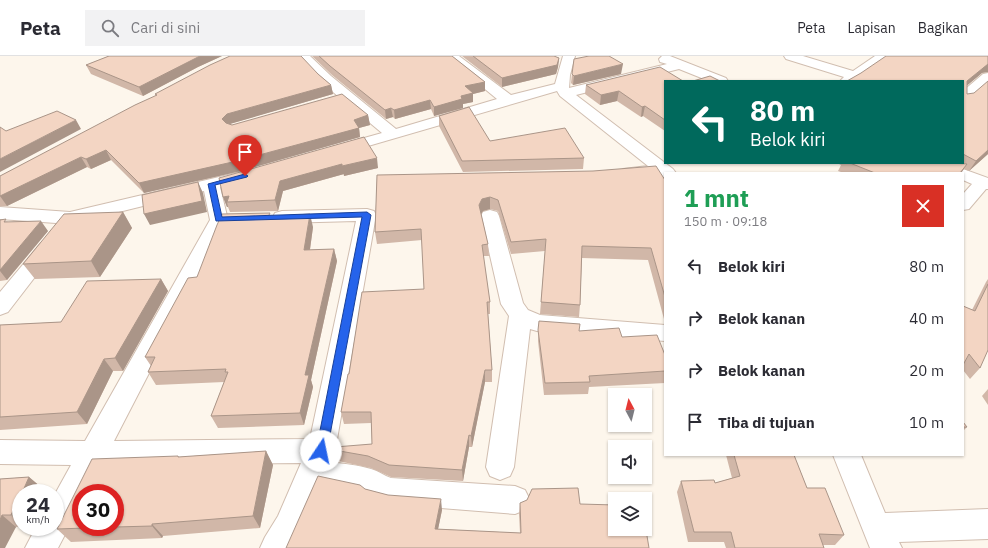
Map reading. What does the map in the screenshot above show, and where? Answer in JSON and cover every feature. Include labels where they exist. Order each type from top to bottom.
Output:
[{"type":"street","points":[[303,56],[326,79],[340,98],[393,134]]},
{"type":"street","points":[[451,56],[508,100]]},
{"type":"street","points":[[564,90],[569,56]]},
{"type":"street","points":[[658,56],[719,80]]},
{"type":"street","points":[[790,56],[851,79],[884,56]]},
{"type":"street","points":[[327,153],[508,100],[564,90],[679,65]]},
{"type":"street","points":[[964,97],[988,77]]},
{"type":"street","points":[[564,90],[665,172]]},
{"type":"street","points":[[0,213],[70,218],[267,170]]},
{"type":"street","points":[[613,174],[664,172]]},
{"type":"street","points":[[964,175],[986,183],[964,204]]},
{"type":"street","points":[[64,506],[226,219],[211,184]]},
{"type":"street","points":[[265,218],[367,215],[317,461],[289,526],[276,548]]},
{"type":"street","points":[[490,216],[512,304],[520,316],[537,323],[664,333]]},
{"type":"street","points":[[0,307],[70,218]]},
{"type":"street","points":[[500,467],[520,316]]},
{"type":"street","points":[[0,452],[93,453],[317,461],[372,482],[379,489],[515,500]]},
{"type":"street","points":[[847,456],[881,538],[988,524]]},
{"type":"street","points":[[41,548],[48,536]]},
{"type":"building","points":[[109,56],[200,56],[139,87],[86,65]]},
{"type":"building","points":[[230,56],[301,56],[331,85],[227,114],[222,119],[226,123],[232,125],[342,94],[368,115],[354,120],[359,128],[237,161],[139,183],[106,150],[86,159],[81,157],[0,196],[0,176],[135,105],[157,95],[155,94],[210,65]]},
{"type":"building","points":[[319,56],[452,56],[485,82],[465,86],[473,93],[461,96],[462,99],[434,107],[430,100],[394,110],[391,108],[385,110]]},
{"type":"building","points":[[473,56],[554,56],[559,58],[557,65],[502,78]]},
{"type":"building","points":[[589,56],[609,56],[623,64],[574,76],[572,74],[574,59]]},
{"type":"building","points":[[886,56],[988,56],[988,64],[967,81],[967,94],[974,93],[988,81],[988,150],[976,161],[964,155],[964,80],[849,80]]},
{"type":"building","points":[[660,67],[681,80],[664,80],[664,119],[645,106],[642,107],[619,91],[601,95],[586,85]]},
{"type":"building","points":[[710,76],[718,80],[696,80]]},
{"type":"building","points":[[469,107],[490,141],[565,128],[584,158],[462,161],[439,116]]},
{"type":"building","points":[[57,111],[76,120],[0,159],[0,127],[6,131]]},
{"type":"building","points":[[364,137],[377,158],[342,166],[342,164],[280,181],[275,200],[227,202],[229,196],[223,197],[219,178]]},
{"type":"building","points":[[852,164],[967,164],[961,172],[872,172]]},
{"type":"building","points":[[656,166],[664,178],[664,294],[651,248],[582,246],[580,305],[541,302],[546,239],[511,242],[498,200],[490,197],[482,199],[479,205],[488,244],[482,245],[490,302],[487,302],[492,370],[485,370],[462,470],[389,465],[368,456],[334,450],[335,447],[372,444],[371,412],[341,412],[349,374],[362,292],[424,289],[421,229],[375,232],[377,175],[593,171]]},
{"type":"building","points":[[198,182],[202,201],[144,214],[142,195]]},
{"type":"building","points":[[123,212],[91,261],[23,264],[64,214]]},
{"type":"building","points":[[270,213],[268,217],[310,214],[304,250],[334,249],[305,375],[309,375],[300,413],[211,416],[228,372],[225,372],[226,369],[148,372],[155,357],[145,357],[188,278],[197,277],[222,214]]},
{"type":"building","points":[[6,219],[4,222],[41,221],[0,270],[0,220]]},
{"type":"building","points":[[161,279],[115,358],[104,359],[77,412],[0,417],[0,325],[61,322],[87,281]]},
{"type":"building","points":[[988,284],[988,350],[980,368],[969,354],[964,363],[964,306],[975,311]]},
{"type":"building","points":[[539,321],[580,324],[579,331],[619,328],[622,337],[657,335],[664,352],[664,371],[589,376],[590,382],[545,383],[538,330]]},
{"type":"building","points":[[266,451],[253,516],[152,524],[152,526],[124,527],[124,484],[80,484],[92,459],[178,457]]},
{"type":"building","points":[[734,456],[794,456],[807,488],[825,488],[844,535],[819,534],[824,548],[735,548],[731,532],[694,532],[681,481],[714,480],[715,483],[740,476]]},
{"type":"building","points":[[318,476],[360,485],[365,489],[388,495],[441,499],[435,529],[521,533],[520,503],[527,500],[532,489],[578,488],[580,504],[608,505],[608,536],[647,536],[649,548],[286,548]]},
{"type":"building","points":[[29,477],[26,484],[12,484],[12,513],[11,515],[2,515],[0,520],[0,479]]},
{"type":"building","points":[[72,499],[72,528],[64,529],[64,515]]},
{"type":"route","points":[[245,176],[211,184],[218,220],[367,215],[321,451]]}]
